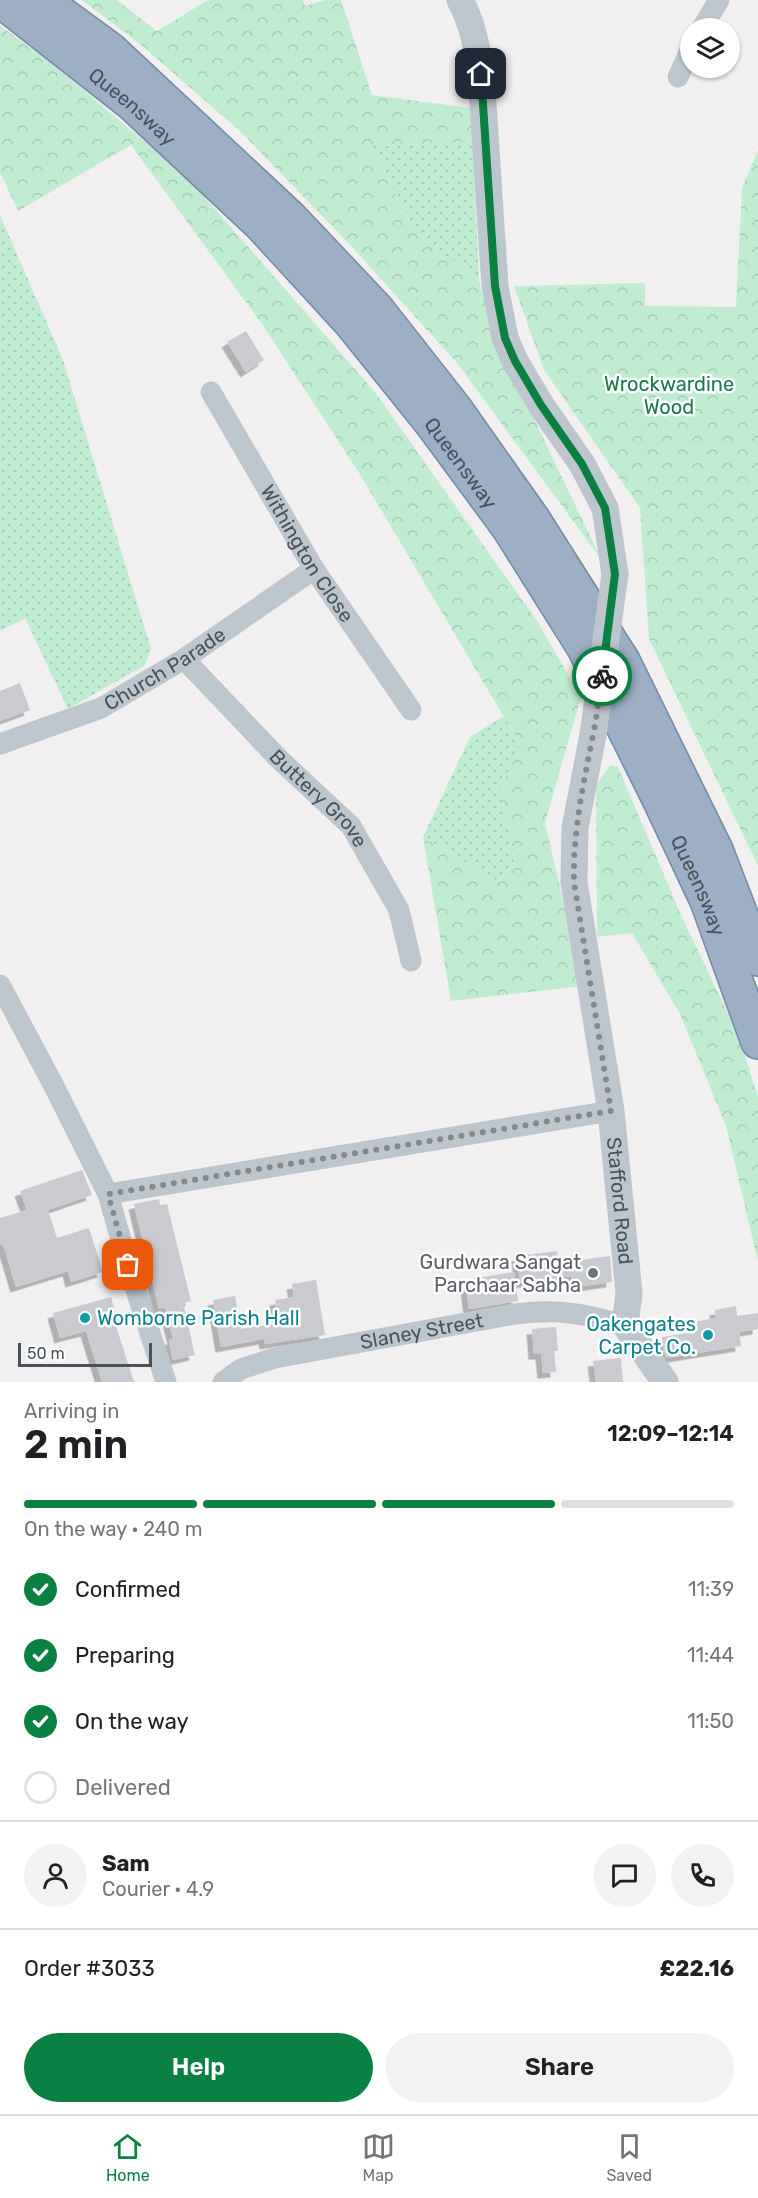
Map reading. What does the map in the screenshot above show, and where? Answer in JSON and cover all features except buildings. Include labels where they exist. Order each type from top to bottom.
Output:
[{"type":"highway","name":"Queensway","points":[[0,0],[132,104],[260,224],[350,322],[432,424],[501,518],[584,648],[661,802],[707,901],[758,1042]]},
{"type":"highway","name":"Queensway","points":[[43,0],[110,49],[292,219],[377,309],[454,407],[533,519],[623,661],[716,850],[758,959]]},
{"type":"street","name":"Stafford Road","points":[[460,0],[468,15],[477,44],[481,74],[495,286],[505,338],[515,361],[541,405],[582,464],[605,508],[615,574],[593,735],[575,828],[574,882],[611,1111],[629,1293],[625,1325]]},
{"type":"street","points":[[708,18],[719,0]]},
{"type":"street","name":"Withington Close","points":[[211,392],[314,569],[411,710]]},
{"type":"street","name":"Church Parade","points":[[0,744],[101,708],[184,660],[314,569]]},
{"type":"street","name":"Buttery Grove","points":[[184,660],[278,758],[351,826],[399,910],[411,961]]},
{"type":"street","points":[[0,985],[108,1194],[164,1376],[181,1382]]},
{"type":"street","points":[[108,1194],[611,1111]]},
{"type":"street","name":"Slaney Street","points":[[223,1382],[240,1369],[275,1358],[515,1314],[544,1310],[583,1314],[625,1325]]},
{"type":"street","points":[[625,1325],[665,1382]]},
{"type":"green space","points":[[82,0],[117,0],[157,31],[208,0],[303,0],[305,6],[325,0],[341,0],[372,95],[471,108],[473,142],[372,146],[414,231],[479,281],[498,352],[534,419],[601,559],[457,363],[351,246],[240,131],[140,44]]},
{"type":"green space","points":[[0,26],[44,57],[187,177],[375,392],[537,621],[581,697],[545,823],[583,986],[451,1001],[423,837],[499,882],[515,859],[500,791],[520,744],[361,476],[264,327],[131,145],[18,211],[0,172]]},
{"type":"green space","points":[[473,142],[479,281],[414,231],[372,146]]},
{"type":"green space","name":"Wrockwardine Wood","points":[[758,150],[758,866],[649,639],[640,508],[544,370],[514,286],[645,283],[645,306],[736,307],[742,188]]},
{"type":"green space","points":[[0,215],[63,360],[151,649],[145,665],[68,709],[25,618],[0,631]]},
{"type":"green space","points":[[504,716],[520,745],[500,791],[515,859],[499,882],[423,837],[470,737]]},
{"type":"green space","points":[[610,765],[618,767],[681,915],[737,1032],[758,1097],[758,1262],[726,1126],[680,1014],[632,933],[597,937],[596,786]]},
{"type":"way so far","points":[[128,1265],[108,1194],[611,1111],[574,882],[573,853],[575,828],[602,676]]},
{"type":"place","name":"Gurdwara Sangat Parchaar Sabha","points":[[593,1273]]},
{"type":"place","name":"Womborne Parish Hall","points":[[85,1318]]},
{"type":"place","name":"Oakengates Carpet Co.","points":[[708,1335]]},
{"type":"route","points":[[481,74],[495,286],[505,338],[515,361],[541,405],[582,464],[605,508],[615,574],[602,676]]}]
